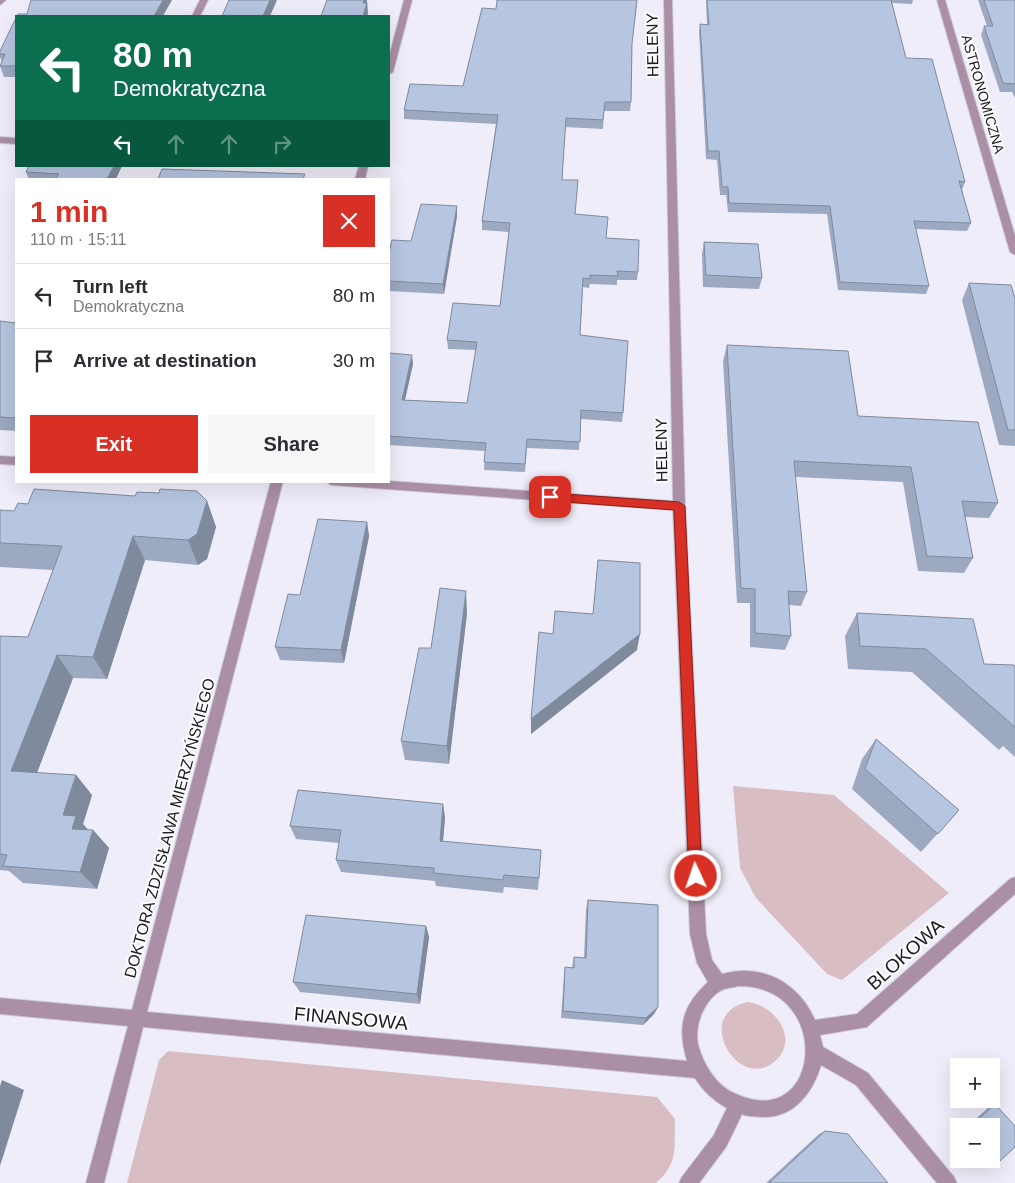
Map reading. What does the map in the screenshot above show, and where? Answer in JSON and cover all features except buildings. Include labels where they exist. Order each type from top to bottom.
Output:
[{"type":"street","points":[[0,4],[2,0]]},
{"type":"street","points":[[196,15],[204,0]]},
{"type":"street","points":[[390,68],[408,0]]},
{"type":"street","name":"HELENY","points":[[668,0],[679,506],[698,934],[705,963],[718,983]]},
{"type":"street","name":"ASTRONOMICZNA","points":[[941,0],[1015,252]]},
{"type":"street","points":[[0,140],[15,141]]},
{"type":"street","points":[[0,460],[15,461]]},
{"type":"street","name":"DOKTORA ZDZISŁAWA MIERZYŃSKIEGO","points":[[95,1183],[276,483]]},
{"type":"street","points":[[359,483],[679,506]]},
{"type":"street","name":"BLOKOWA","points":[[811,1029],[861,1021],[1015,884]]},
{"type":"street","points":[[739,978],[761,979],[782,990],[799,1006],[811,1029],[815,1052],[812,1071],[804,1088],[791,1101],[775,1108],[756,1110],[737,1106],[712,1089],[698,1070],[692,1056],[689,1033],[693,1013],[704,995],[718,983],[739,978]]},
{"type":"street","name":"FINANSOWA","points":[[0,1006],[698,1070]]},
{"type":"street","points":[[815,1052],[862,1079],[948,1183]]},
{"type":"street","points":[[688,1183],[720,1141],[737,1106]]},
{"type":"shaded area","points":[[733,786],[834,795],[949,893],[842,980],[827,974],[756,898],[740,868]]},
{"type":"shaded area","points":[[748,1002],[759,1005],[776,1017],[785,1035],[782,1054],[774,1062],[760,1069],[747,1067],[735,1059],[726,1048],[722,1034],[723,1021],[731,1009]]},
{"type":"shaded area","points":[[168,1051],[657,1097],[675,1119],[674,1154],[669,1168],[656,1183],[127,1183],[159,1060]]},
{"type":"route","points":[[550,497],[679,506],[696,876]]}]
